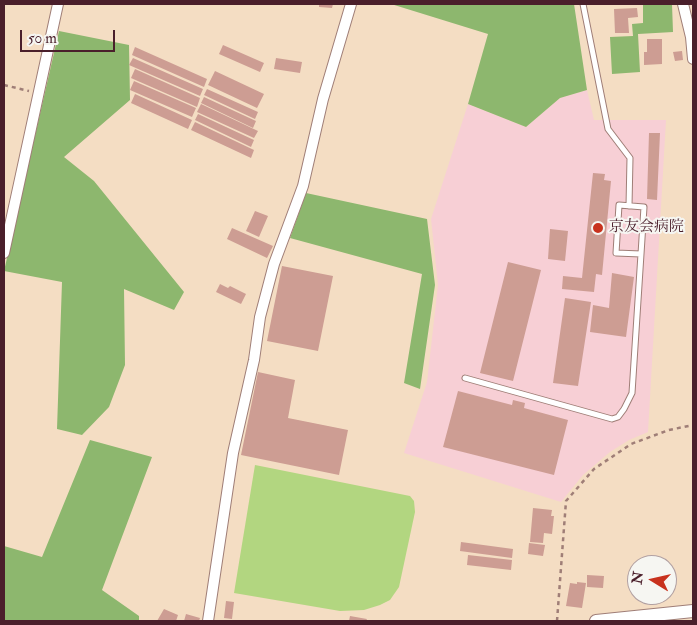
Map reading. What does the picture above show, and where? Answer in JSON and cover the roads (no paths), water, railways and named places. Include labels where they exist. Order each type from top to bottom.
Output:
[{"type":"street","points":[[4,253],[58,4]]},
{"type":"street","points":[[208,621],[233,453],[254,360],[260,317],[274,264],[304,186],[323,99],[351,4]]},
{"type":"street","points":[[683,4],[691,36],[693,59]]},
{"type":"street","points":[[596,621],[693,610]]},
{"type":"lane","points":[[583,4],[608,129],[630,158],[629,206]]},
{"type":"lane","points":[[465,378],[612,419],[618,417],[632,393],[641,254],[644,206],[619,205],[616,253],[641,254]]},
{"type":"place","name":"京友会病院","points":[[598,228]]}]
